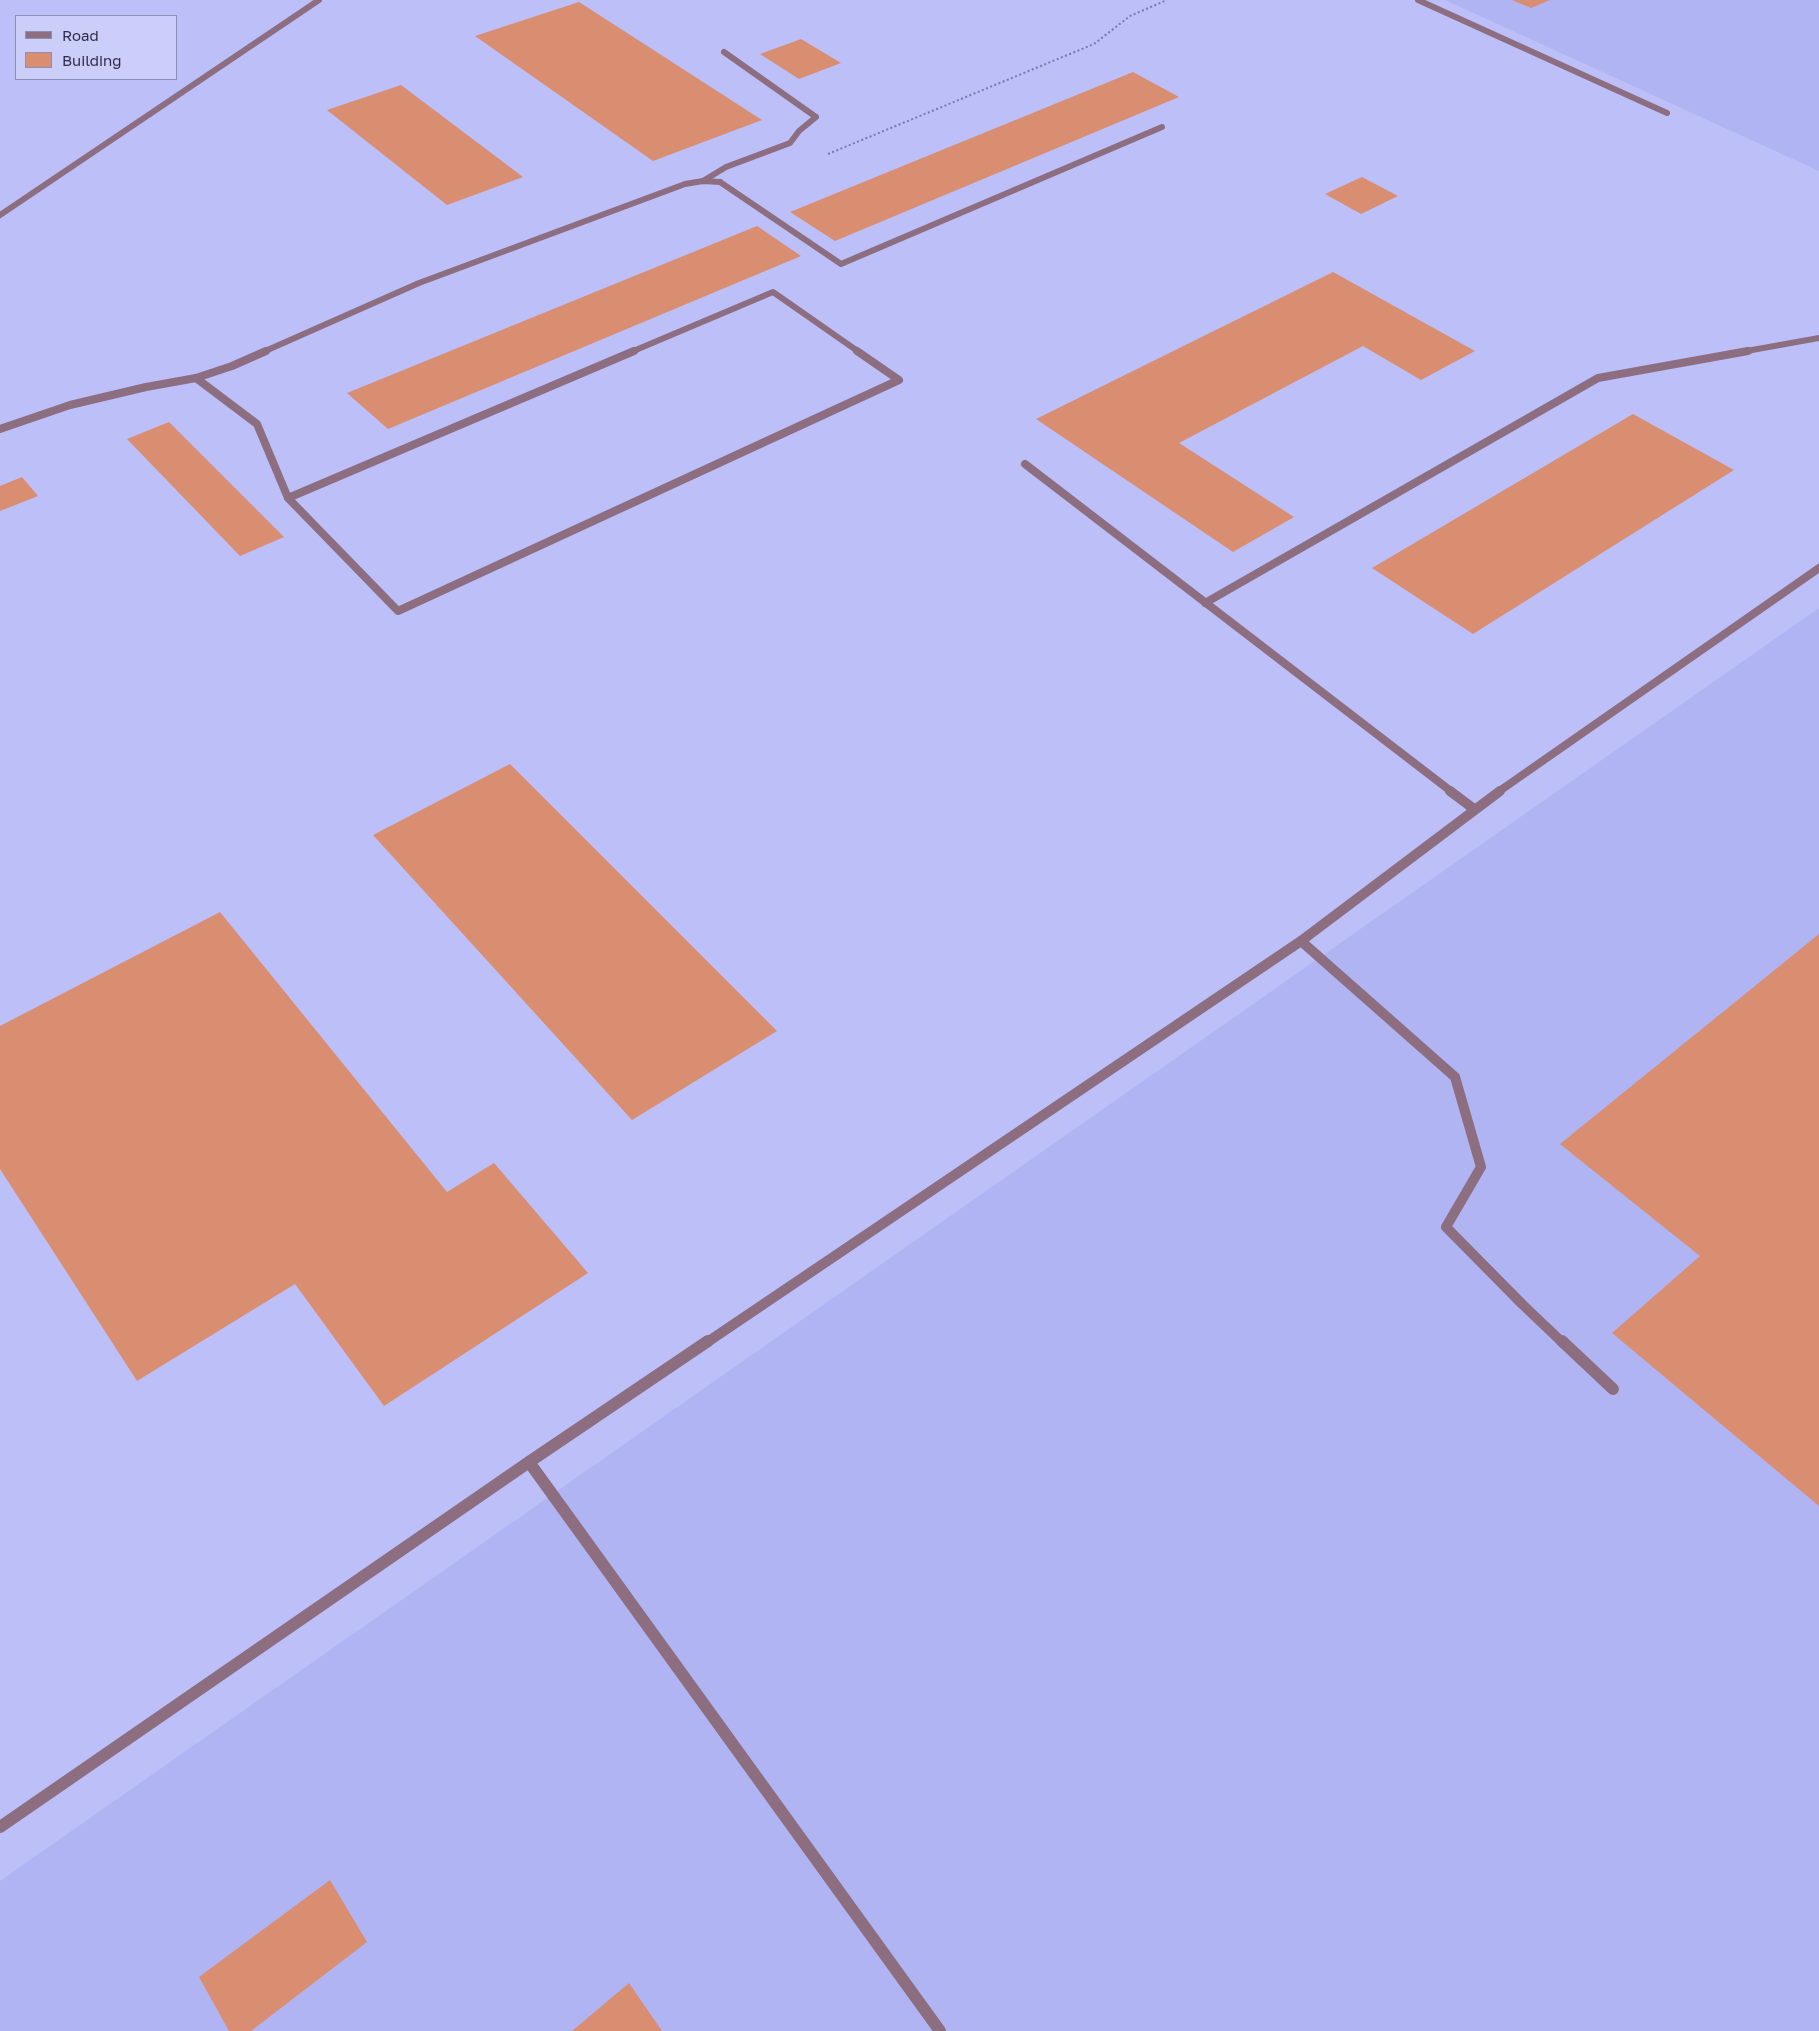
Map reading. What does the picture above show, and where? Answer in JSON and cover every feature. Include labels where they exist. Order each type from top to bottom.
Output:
[{"type":"street","points":[[0,215],[319,0]]},
{"type":"street","points":[[1418,0],[1667,114]]},
{"type":"street","points":[[703,181],[726,167],[790,143],[799,131],[816,117],[724,52]]},
{"type":"street","points":[[0,429],[70,405],[146,387],[196,378],[232,366],[419,282],[685,184],[703,181],[720,182],[841,264],[1162,127]]},
{"type":"street","points":[[196,378],[258,424],[288,498],[398,611],[899,380],[773,292],[288,498]]},
{"type":"street","points":[[1205,602],[1598,378],[1819,338]]},
{"type":"street","points":[[1025,464],[1474,809]]},
{"type":"street","points":[[0,1827],[529,1462],[1301,941],[1474,809],[1819,568]]},
{"type":"street","points":[[1301,941],[1455,1076],[1481,1167],[1446,1227],[1522,1304],[1613,1389]]},
{"type":"street","points":[[529,1462],[940,2031]]},
{"type":"path","points":[[820,157],[1094,44],[1130,16],[1167,0]]},
{"type":"shaded area","points":[[1445,0],[1819,0],[1819,171]]},
{"type":"shaded area","points":[[1819,608],[1819,2031],[0,2031],[0,1881]]},
{"type":"building","points":[[1512,0],[1550,0],[1531,8]]},
{"type":"building","points":[[579,2],[762,120],[653,161],[475,36]]},
{"type":"building","points":[[801,39],[841,63],[799,79],[760,54]]},
{"type":"building","points":[[1133,72],[1179,97],[835,241],[790,212]]},
{"type":"building","points":[[401,85],[523,177],[447,205],[327,110]]},
{"type":"building","points":[[1362,177],[1398,196],[1361,214],[1325,194]]},
{"type":"building","points":[[757,226],[801,256],[388,429],[347,393]]},
{"type":"building","points":[[1333,272],[1475,351],[1421,380],[1363,346],[1179,443],[1294,517],[1233,552],[1036,419]]},
{"type":"building","points":[[1633,414],[1734,470],[1473,634],[1372,568]]},
{"type":"building","points":[[169,422],[284,537],[240,556],[127,439]]},
{"type":"building","points":[[22,477],[38,496],[0,511],[0,486]]},
{"type":"building","points":[[510,764],[777,1031],[632,1120],[373,835]]},
{"type":"building","points":[[220,912],[447,1192],[494,1163],[588,1273],[384,1406],[295,1284],[137,1381],[0,1169],[0,1026]]},
{"type":"building","points":[[1819,934],[1819,1506],[1612,1333],[1700,1256],[1560,1144]]},
{"type":"building","points":[[330,1880],[367,1942],[251,2031],[229,2031],[199,1977]]},
{"type":"building","points":[[629,1983],[662,2031],[572,2031]]}]
